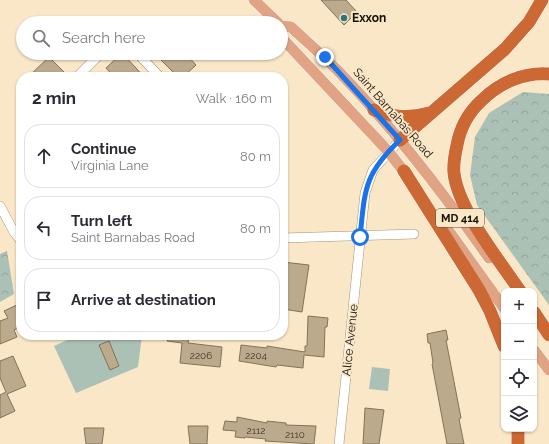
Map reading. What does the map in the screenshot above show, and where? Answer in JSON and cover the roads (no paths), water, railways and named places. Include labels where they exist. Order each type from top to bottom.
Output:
[{"type":"highway","points":[[400,140],[505,49],[529,22],[542,0]]},
{"type":"highway","points":[[518,288],[462,201],[454,172],[455,152],[458,136],[466,120],[477,104],[490,92],[522,76],[549,74]]},
{"type":"highway","points":[[374,110],[390,116],[410,118],[432,112]]},
{"type":"highway","points":[[404,171],[479,290],[490,311],[501,338]]},
{"type":"highway","points":[[537,317],[549,335]]},
{"type":"highway","points":[[518,432],[518,444]]},
{"type":"main road","points":[[254,0],[271,16]]},
{"type":"main road","name":"Saint Barnabas Road","points":[[288,27],[291,27],[325,57],[400,140],[421,165],[511,288]]},
{"type":"main road","name":"Saint Barnabas Road","points":[[288,44],[388,151],[501,304]]},
{"type":"main road","points":[[537,324],[549,342]]},
{"type":"main road","points":[[537,354],[549,370]]},
{"type":"street","points":[[82,72],[94,60]]},
{"type":"street","points":[[144,60],[155,72]]},
{"type":"street","name":"Alice Avenue","points":[[339,444],[360,237],[368,181],[388,151],[400,140]]},
{"type":"street","points":[[0,206],[16,235]]},
{"type":"street","points":[[288,238],[360,237],[414,234]]},
{"type":"place","name":"Exxon","points":[[344,18]]}]
